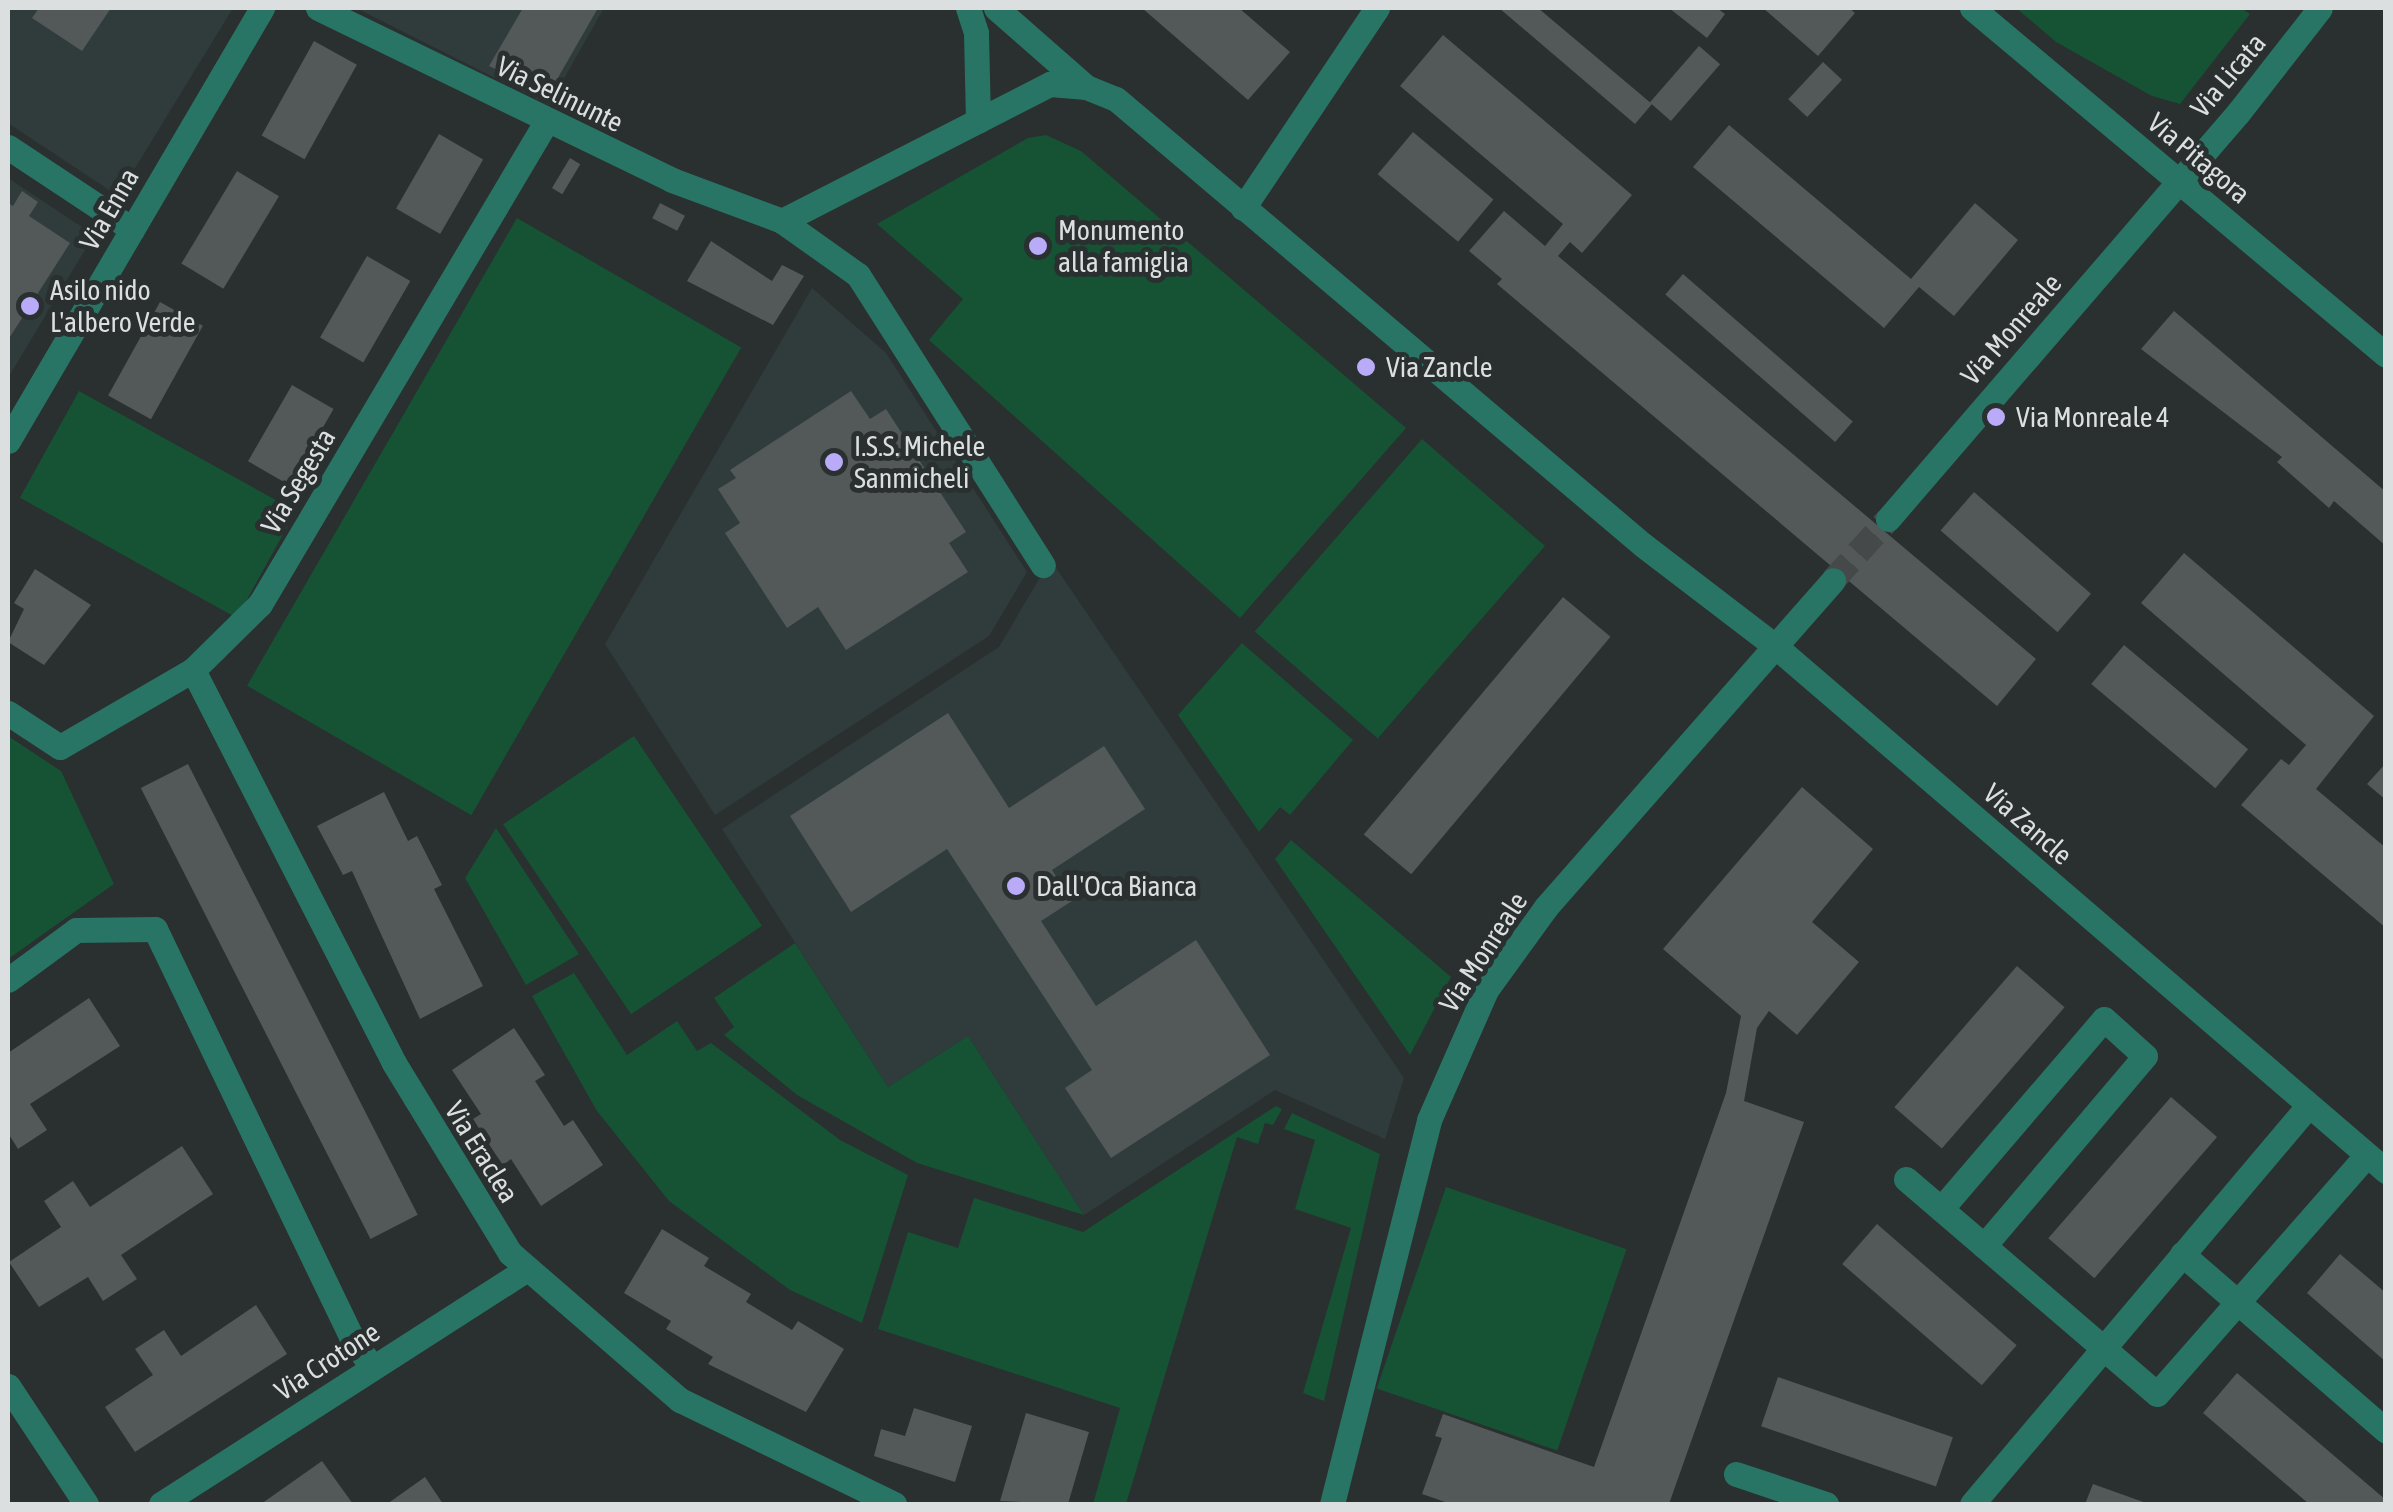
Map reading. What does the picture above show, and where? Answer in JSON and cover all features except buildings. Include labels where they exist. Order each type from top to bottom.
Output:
[{"type":"street","name":"Via Enna","points":[[8,441],[262,8]]},
{"type":"street","name":"Via Selinunte","points":[[318,8],[672,180],[782,221],[858,275],[1043,565]]},
{"type":"street","points":[[968,8],[976,33],[978,122]]},
{"type":"street","name":"Via Zancle","points":[[996,8],[1086,87],[1116,99],[1644,545],[1774,646],[2376,1163],[2237,1302],[2157,1394],[1906,1179]]},
{"type":"street","points":[[1243,208],[1378,8]]},
{"type":"street","name":"Via Pitagora","points":[[1972,8],[2386,356]]},
{"type":"street","name":"Via Licata","points":[[2180,179],[2320,8]]},
{"type":"street","points":[[782,221],[1050,84],[1086,87]]},
{"type":"street","name":"Via Segesta","points":[[8,713],[60,748],[193,670],[260,604],[546,122]]},
{"type":"street","points":[[8,147],[132,228]]},
{"type":"street","name":"Via Monreale","points":[[1888,518],[2180,179]]},
{"type":"street","name":"Via Monreale","points":[[1332,1504],[1429,1120],[1486,990],[1546,908],[1833,580]]},
{"type":"street","name":"Via Eraclea","points":[[193,670],[403,1080],[526,1270],[680,1400],[894,1504]]},
{"type":"street","points":[[8,980],[76,930],[155,929],[351,1338],[372,1368]]},
{"type":"street","points":[[1941,1210],[2104,1020],[2146,1056],[1984,1246]]},
{"type":"street","points":[[1972,1504],[2309,1105]]},
{"type":"street","points":[[2182,1254],[2386,1431]]},
{"type":"street","name":"Via Crotone","points":[[161,1504],[526,1270]]},
{"type":"street","points":[[8,1386],[86,1504]]},
{"type":"street","points":[[1736,1474],[1826,1504]]},
{"type":"shaded area","points":[[8,8],[233,8],[118,196],[8,123]]},
{"type":"shaded area","points":[[356,8],[604,8],[549,105]]},
{"type":"shaded area","name":"Asilo nido L'albero Verde","points":[[8,178],[94,235],[8,378]]},
{"type":"shaded area","name":"I.S.S. Michele Sanmicheli","points":[[812,288],[886,353],[1027,572],[989,636],[715,815],[605,644]]},
{"type":"shaded area","name":"Dall'Oca Bianca","points":[[1056,568],[1404,1078],[1385,1139],[1275,1090],[1084,1215],[968,1036],[888,1087],[722,829],[999,647],[1039,579]]},
{"type":"green space","points":[[2016,8],[2241,8],[2250,14],[2180,104],[2152,96],[2056,42]]},
{"type":"green space","points":[[1046,135],[1081,151],[1406,428],[1240,618],[929,340],[963,299],[877,224],[1028,138]]},
{"type":"green space","points":[[517,218],[741,348],[471,815],[247,686]]},
{"type":"green space","points":[[79,391],[296,511],[237,618],[20,498]]},
{"type":"green space","points":[[1422,439],[1545,546],[1378,738],[1255,631]]},
{"type":"green space","points":[[1242,643],[1353,740],[1290,815],[1280,807],[1259,832],[1178,715]]},
{"type":"green space","points":[[8,736],[61,771],[114,884],[8,959]]},
{"type":"green space","points":[[634,736],[762,926],[631,1014],[503,824]]},
{"type":"green space","points":[[496,828],[579,954],[526,985],[465,878]]},
{"type":"green space","points":[[1291,840],[1451,977],[1410,1055],[1275,859]]},
{"type":"green space","points":[[795,943],[888,1087],[968,1036],[1084,1215],[917,1163],[797,1095],[724,1035],[734,1027],[714,998]]},
{"type":"green space","points":[[574,973],[627,1055],[677,1021],[697,1051],[711,1043],[840,1140],[908,1175],[862,1323],[790,1290],[669,1201],[597,1111],[532,996]]},
{"type":"green space","points":[[1276,1106],[1282,1109],[1273,1125],[1265,1123],[1258,1144],[1237,1137],[1126,1504],[1093,1504],[1120,1408],[878,1329],[908,1232],[958,1248],[974,1198],[1083,1232]]},
{"type":"green space","points":[[1292,1113],[1380,1154],[1324,1401],[1303,1393],[1351,1228],[1295,1209],[1315,1140],[1284,1129]]},
{"type":"green space","points":[[1446,1187],[1627,1249],[1557,1451],[1377,1388]]},
{"type":"tunnel","points":[[1833,580],[1888,519]]},
{"type":"place","name":"Monumento alla famiglia","points":[[1038,246]]},
{"type":"place","name":"Asilo nido L'albero Verde","points":[[30,306]]},
{"type":"place","name":"Via Zancle","points":[[1366,367]]},
{"type":"place","name":"Via Monreale 4","points":[[1996,417]]},
{"type":"place","name":"I.S.S. Michele Sanmicheli","points":[[834,462]]},
{"type":"place","name":"Dall'Oca Bianca","points":[[1016,886]]}]
